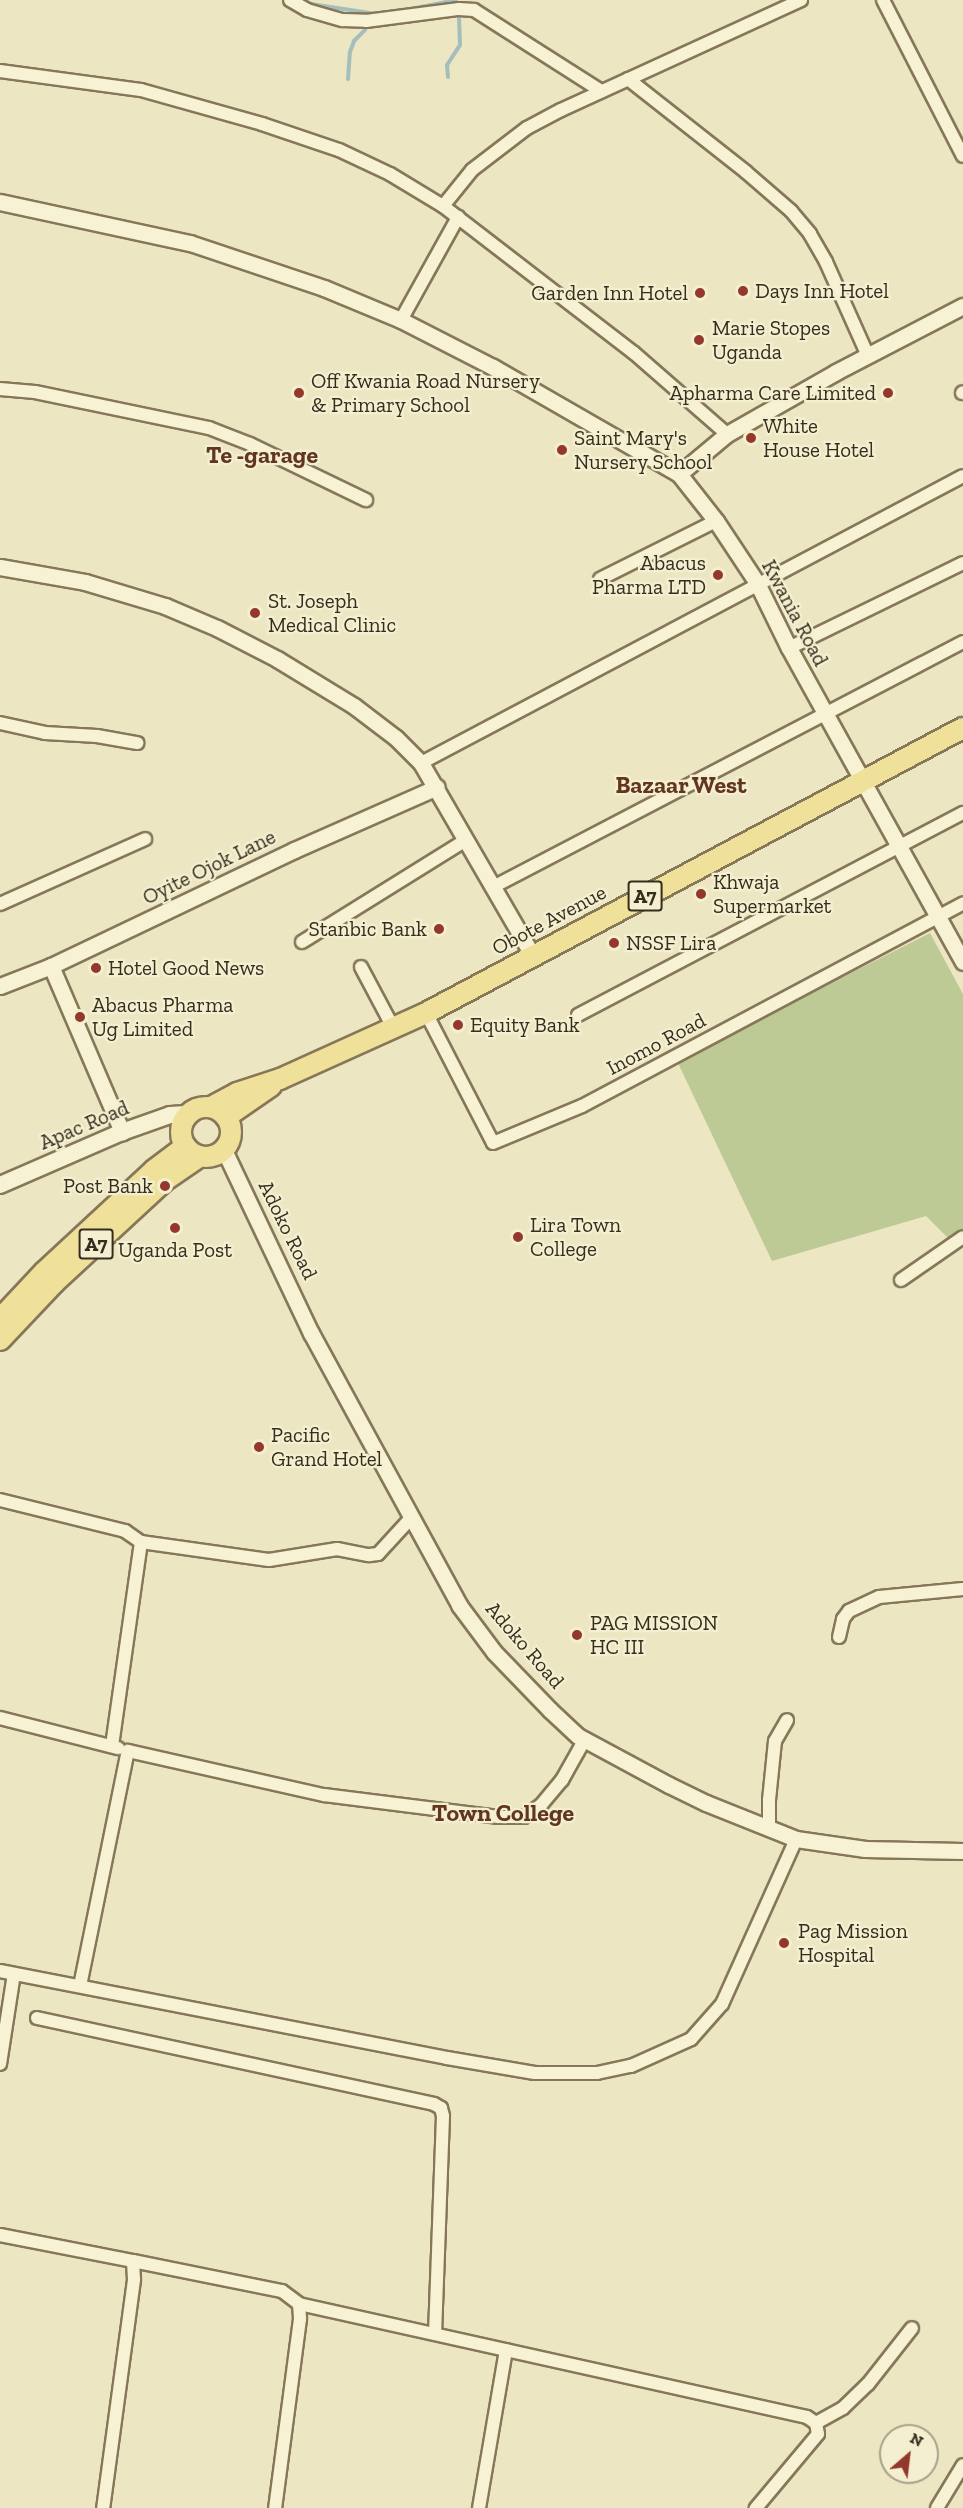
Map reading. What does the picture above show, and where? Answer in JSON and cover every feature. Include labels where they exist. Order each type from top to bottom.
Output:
[{"type":"main road","name":"Obote Avenue","points":[[219,1112],[280,1079],[426,1013],[863,779],[963,728]]},
{"type":"main road","name":"A7","points":[[187,1114],[203,1107],[219,1112]]},
{"type":"main road","points":[[219,1112],[231,1134],[224,1150]]},
{"type":"main road","name":"Apac Road","points":[[0,1185],[122,1132],[158,1119],[187,1114]]},
{"type":"main road","points":[[187,1114],[180,1130],[192,1152]]},
{"type":"main road","name":"A7","points":[[0,1319],[52,1264],[154,1170],[192,1152],[208,1157],[224,1150]]},
{"type":"main road","name":"A7","points":[[0,1340],[54,1283],[192,1152]]},
{"type":"street","points":[[290,0],[307,10],[343,20],[366,21],[459,9],[474,10],[601,91]]},
{"type":"street","points":[[443,206],[472,170],[501,146],[561,110],[801,0]]},
{"type":"street","points":[[883,0],[963,156]]},
{"type":"street","points":[[0,70],[141,90],[262,124],[339,150],[390,174],[458,217],[658,371],[727,434]]},
{"type":"street","points":[[628,79],[746,172],[791,211],[810,234],[826,262],[868,356]]},
{"type":"street","points":[[0,202],[190,243],[315,284],[401,320],[538,392],[680,474],[727,434],[963,306]]},
{"type":"street","points":[[401,320],[458,217]]},
{"type":"street","points":[[0,389],[35,392],[209,428],[292,463],[366,500]]},
{"type":"street","name":"Kwania Road","points":[[680,474],[716,521],[757,583],[789,648],[863,779]]},
{"type":"street","points":[[421,763],[757,583],[963,476]]},
{"type":"street","points":[[600,579],[716,521]]},
{"type":"street","points":[[789,648],[963,563]]},
{"type":"street","points":[[0,567],[85,582],[130,594],[217,628],[277,659],[354,705],[396,738],[421,763],[437,786],[533,956]]},
{"type":"street","points":[[493,887],[963,642]]},
{"type":"street","points":[[0,723],[45,733],[98,736],[137,743]]},
{"type":"street","points":[[863,779],[963,962]]},
{"type":"street","name":"Oyite Ojok Lane","points":[[0,986],[51,966],[294,850],[437,786]]},
{"type":"street","points":[[578,1015],[963,813]]},
{"type":"street","points":[[0,904],[144,839]]},
{"type":"street","points":[[302,942],[466,840]]},
{"type":"street","name":"Inomo Road","points":[[426,1013],[493,1143],[582,1106],[963,903]]},
{"type":"street","points":[[51,966],[122,1132]]},
{"type":"street","points":[[361,967],[394,1029]]},
{"type":"street","name":"Adoko Road","points":[[224,1150],[311,1333],[459,1605],[494,1652],[550,1710],[585,1739],[697,1798],[796,1839],[865,1850],[963,1851]]},
{"type":"street","points":[[901,1280],[963,1237]]},
{"type":"street","points":[[0,1500],[125,1531],[141,1542],[269,1560],[337,1549],[369,1556],[378,1554],[411,1518]]},
{"type":"street","points":[[112,1746],[141,1542]]},
{"type":"street","points":[[839,1637],[843,1619],[849,1611],[879,1597],[963,1588]]},
{"type":"street","points":[[0,1718],[128,1751],[324,1795],[499,1817],[524,1816],[541,1805],[562,1780],[585,1739]]},
{"type":"street","points":[[769,1829],[769,1800],[775,1741],[787,1720]]},
{"type":"street","points":[[80,1986],[128,1751]]},
{"type":"street","points":[[0,1971],[535,2073],[597,2073],[631,2066],[691,2039],[722,2004],[796,1839]]},
{"type":"street","points":[[0,2064],[14,1974]]},
{"type":"street","points":[[37,2018],[435,2104],[441,2108],[443,2116],[435,2334]]},
{"type":"street","points":[[0,2235],[282,2291],[299,2304],[807,2417],[816,2423],[818,2434],[756,2508]]},
{"type":"street","points":[[103,2508],[134,2280],[133,2261]]},
{"type":"street","points":[[275,2508],[300,2319],[299,2304]]},
{"type":"street","points":[[816,2423],[843,2408],[868,2384],[912,2328]]},
{"type":"street","points":[[479,2508],[506,2350]]},
{"type":"street","points":[[937,2508],[963,2465]]},
{"type":"green space","points":[[930,933],[963,994],[963,1234],[952,1242],[926,1216],[772,1261],[677,1061]]},
{"type":"waterway","points":[[401,11],[456,0]]},
{"type":"waterway","points":[[311,4],[376,14]]},
{"type":"waterway","points":[[448,77],[447,65],[460,45],[459,16]]},
{"type":"waterway","points":[[348,79],[350,52],[354,41],[365,30]]},
{"type":"place","name":"Days Inn Hotel","points":[[743,291]]},
{"type":"place","name":"Garden Inn Hotel","points":[[700,293]]},
{"type":"place","name":"Marie Stopes Uganda","points":[[699,340]]},
{"type":"place","name":"Off Kwania Road Nursery & Primary School","points":[[299,393]]},
{"type":"place","name":"Apharma Care Limited","points":[[888,393]]},
{"type":"place","name":"White House Hotel","points":[[751,438]]},
{"type":"place","name":"Saint Mary's Nursery School","points":[[562,450]]},
{"type":"place","name":"Abacus Pharma LTD","points":[[718,575]]},
{"type":"place","name":"St. Joseph Medical Clinic","points":[[255,613]]},
{"type":"place","name":"Khwaja Supermarket","points":[[701,894]]},
{"type":"place","name":"Stanbic Bank","points":[[439,929]]},
{"type":"place","name":"NSSF Lira","points":[[614,943]]},
{"type":"place","name":"Hotel Good News","points":[[96,968]]},
{"type":"place","name":"Abacus Pharma Ug Limited","points":[[80,1017]]},
{"type":"place","name":"Equity Bank","points":[[458,1025]]},
{"type":"place","name":"Post Bank","points":[[165,1186]]},
{"type":"place","name":"Uganda Post","points":[[175,1228]]},
{"type":"place","name":"Lira Town College","points":[[518,1237]]},
{"type":"place","name":"Pacific Grand Hotel","points":[[259,1447]]},
{"type":"place","name":"PAG MISSION HC III","points":[[577,1635]]},
{"type":"place","name":"Pag Mission Hospital","points":[[784,1943]]},
{"type":"district","name":"Te -garage","points":[[262,455]]},
{"type":"district","name":"Bazaar West","points":[[681,785]]},
{"type":"district","name":"Town College","points":[[503,1813]]}]
